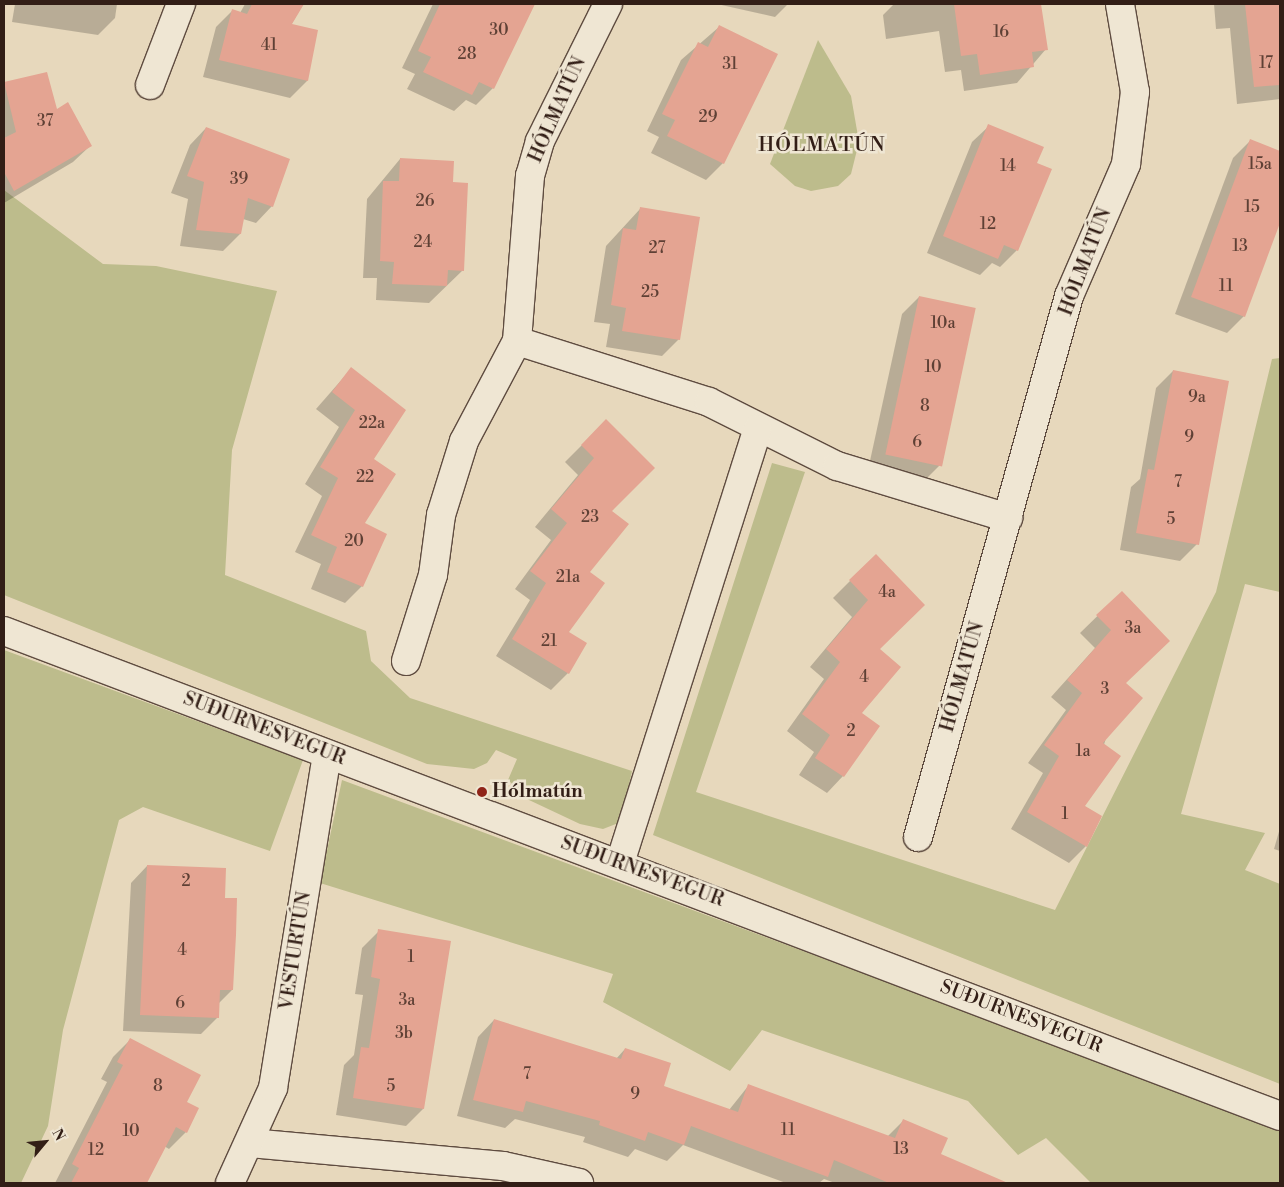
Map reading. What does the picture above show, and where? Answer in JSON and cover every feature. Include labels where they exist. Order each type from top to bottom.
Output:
[{"type":"street","points":[[150,85],[182,4]]},
{"type":"street","name":"HÓLMATÚN","points":[[406,661],[433,575],[441,515],[464,441],[517,341],[530,176],[540,141],[608,4]]},
{"type":"street","name":"HÓLMATÚN","points":[[918,837],[1069,296],[1126,164],[1134,92],[1120,4]]},
{"type":"street","points":[[517,341],[709,402],[758,429],[837,466],[1008,518]]},
{"type":"street","points":[[620,863],[758,429]]},
{"type":"street","name":"SUÐURNESVEGUR","points":[[4,631],[327,755],[620,863],[1280,1116]]},
{"type":"street","name":"VESTURTÚN","points":[[230,1183],[250,1143],[273,1088],[327,755]]},
{"type":"street","points":[[250,1143],[503,1166],[579,1183]]},
{"type":"shaded area","points":[[818,40],[851,96],[859,142],[851,174],[838,186],[811,191],[795,186],[770,164]]},
{"type":"shaded area","points":[[4,190],[103,264],[156,266],[277,291],[232,450],[225,575],[366,631],[371,661],[410,698],[632,771],[621,822],[603,829],[580,824],[529,800],[508,780],[517,759],[496,750],[487,763],[474,769],[427,764],[4,595]]},
{"type":"shaded area","points":[[1280,358],[1280,592],[1245,584],[1181,814],[1265,833],[1245,870],[1280,884],[1280,1084],[653,835],[772,463],[805,472],[696,792],[1055,910],[1216,592],[1272,359]]},
{"type":"shaded area","points":[[4,650],[303,760],[270,851],[143,807],[119,820],[63,1030],[48,1126],[21,1183],[4,1183]]},
{"type":"shaded area","points":[[342,780],[1280,1128],[1280,1183],[1091,1183],[1046,1138],[1018,1155],[968,1101],[762,1030],[730,1071],[603,1002],[613,974],[320,883]]},
{"type":"building","points":[[252,4],[304,4],[292,24],[318,30],[308,81],[219,60],[232,9],[247,14]]},
{"type":"building","points":[[440,4],[535,4],[494,89],[479,82],[472,95],[423,72],[431,57],[418,51]]},
{"type":"building","points":[[954,4],[1041,4],[1048,50],[1032,52],[1034,67],[980,75],[977,54],[961,56]]},
{"type":"building","points":[[1245,4],[1280,4],[1280,85],[1254,87]]},
{"type":"building","points":[[719,25],[778,54],[724,164],[667,136],[675,120],[662,114],[698,42],[708,47]]},
{"type":"building","points":[[47,72],[57,109],[68,102],[92,146],[14,191],[4,172],[4,138],[16,132],[4,82]]},
{"type":"building","points":[[988,124],[1044,147],[1037,163],[1052,169],[1018,251],[1004,245],[998,259],[943,236]]},
{"type":"building","points":[[206,127],[290,159],[273,207],[248,198],[241,234],[196,230],[204,182],[187,176]]},
{"type":"building","points":[[1250,139],[1280,151],[1280,223],[1245,317],[1191,297]]},
{"type":"building","points":[[400,158],[454,161],[453,182],[468,183],[464,271],[448,270],[447,286],[392,284],[394,262],[380,261],[383,181],[399,181]]},
{"type":"building","points":[[640,207],[700,217],[680,340],[622,331],[626,308],[611,305],[623,228],[636,230]]},
{"type":"building","points":[[919,296],[976,308],[942,467],[885,454]]},
{"type":"building","points":[[351,367],[406,410],[374,459],[396,474],[365,523],[387,534],[363,587],[327,572],[337,547],[311,535],[338,478],[320,467],[355,410],[332,392]]},
{"type":"building","points":[[1173,370],[1229,381],[1199,545],[1136,533],[1148,469],[1154,470]]},
{"type":"building","points":[[606,419],[655,468],[612,511],[629,524],[590,572],[605,583],[569,632],[587,643],[569,674],[512,639],[546,583],[530,571],[567,523],[551,509],[594,458],[581,445]]},
{"type":"building","points":[[876,554],[925,605],[880,649],[901,667],[862,713],[880,726],[844,777],[815,758],[830,735],[802,714],[840,662],[826,649],[868,600],[849,580]]},
{"type":"building","points":[[1122,591],[1170,641],[1126,683],[1143,698],[1103,743],[1121,756],[1085,806],[1102,816],[1087,847],[1027,812],[1059,756],[1044,745],[1082,693],[1067,680],[1111,630],[1096,615]]},
{"type":"building","points":[[147,865],[226,868],[225,898],[237,898],[236,935],[233,990],[220,990],[219,1018],[140,1015]]},
{"type":"building","points":[[378,929],[451,941],[424,1109],[353,1098],[361,1047],[369,1048],[380,979],[371,977]]},
{"type":"building","points":[[494,1019],[621,1059],[625,1048],[671,1063],[664,1086],[738,1112],[748,1084],[895,1138],[903,1119],[948,1138],[941,1154],[1008,1183],[889,1183],[834,1160],[828,1177],[691,1126],[684,1145],[648,1132],[645,1141],[599,1125],[600,1121],[526,1101],[523,1112],[473,1100]]},
{"type":"building","points":[[130,1038],[201,1075],[187,1102],[199,1108],[187,1133],[176,1127],[147,1183],[71,1183],[79,1168],[72,1164],[123,1065],[117,1062]]},
{"type":"place","name":"Hólmatún","points":[[482,792]]},
{"type":"district","name":"HÓLMATÚN","points":[[822,145]]}]
